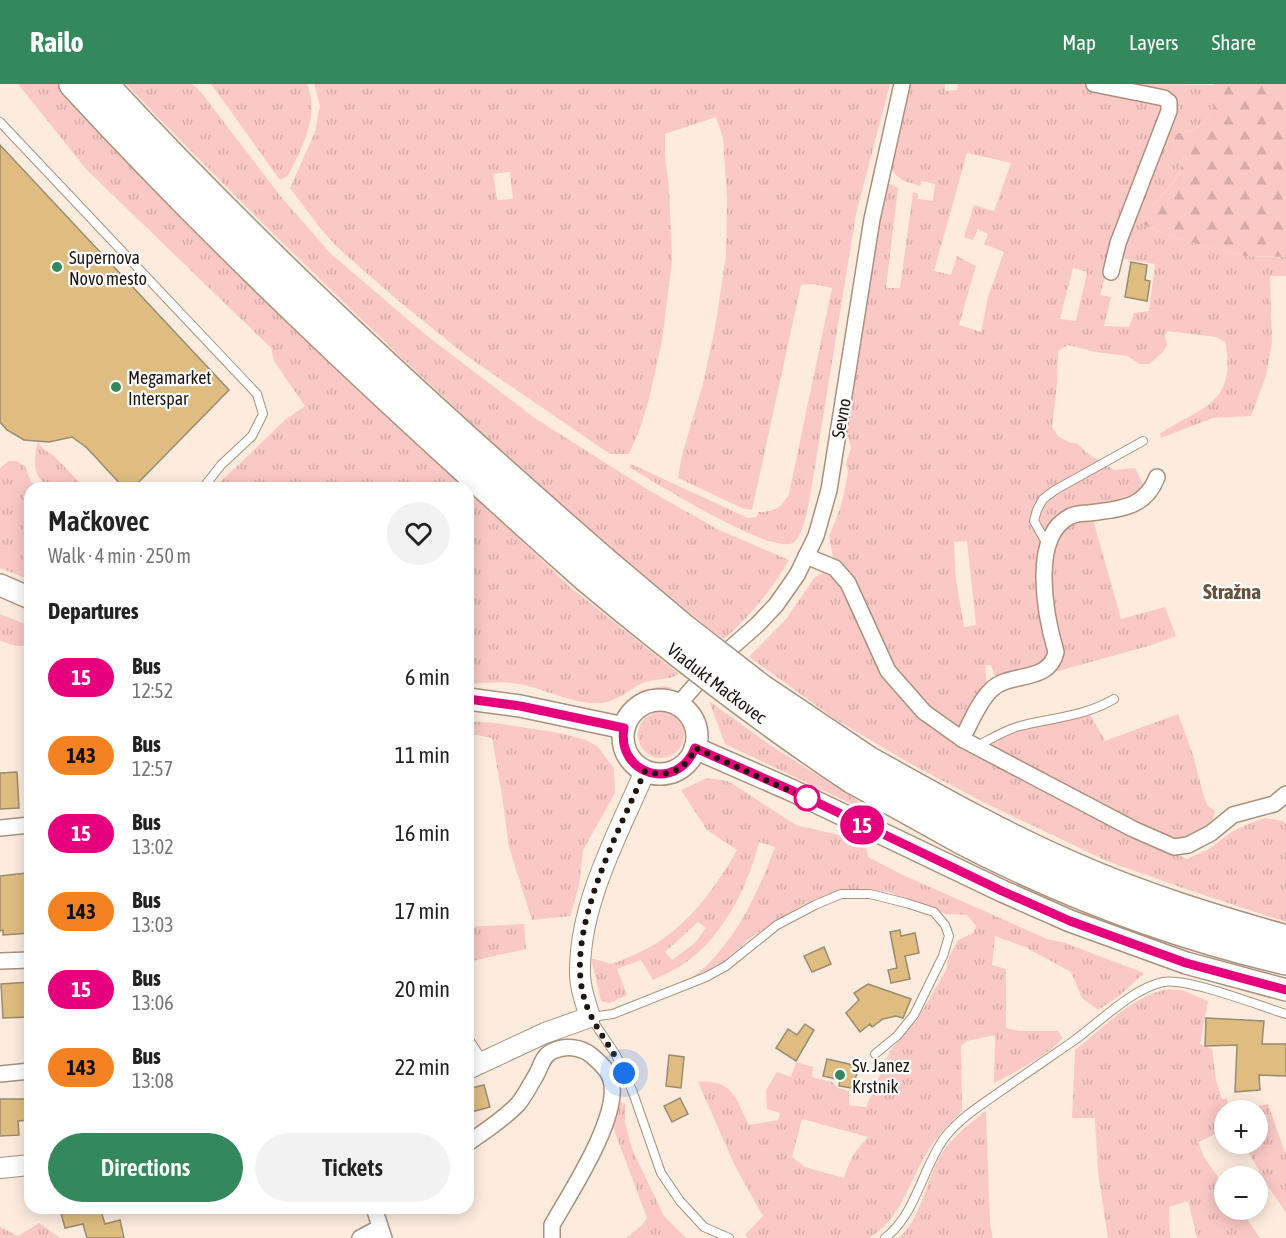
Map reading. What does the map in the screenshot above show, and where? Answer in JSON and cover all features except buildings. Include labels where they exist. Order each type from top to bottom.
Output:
[{"type":"highway","points":[[73,84],[154,171],[399,408],[595,569]]},
{"type":"highway","points":[[104,84],[163,148],[595,569]]},
{"type":"highway","name":"Viadukt Mačkovec","points":[[595,569],[660,639],[735,698],[798,744],[861,770]]},
{"type":"highway","points":[[861,770],[966,815],[1076,868],[1201,914],[1286,939]]},
{"type":"highway","points":[[861,770],[963,840],[1081,894],[1190,934],[1286,961]]},
{"type":"main road","points":[[0,585],[24,595]]},
{"type":"main road","points":[[474,700],[520,706],[624,728]]},
{"type":"main road","points":[[670,701],[678,705],[688,712],[693,720],[697,737],[695,748],[685,765],[666,774],[655,774],[636,766],[628,758],[622,738],[628,717],[646,702],[670,701]]},
{"type":"main road","points":[[695,748],[791,790],[1070,921],[1186,963],[1286,990]]},
{"type":"street","name":"Sevno","points":[[678,705],[716,661],[776,605],[797,574],[816,536],[829,490],[872,219],[902,84]]},
{"type":"street","points":[[1094,84],[1164,98],[1168,102],[1168,111],[1125,224],[1111,272]]},
{"type":"street","points":[[969,743],[990,690],[998,685],[1048,668],[1054,662],[1056,652],[1044,584],[1044,556],[1047,544],[1057,527],[1070,516],[1123,508],[1139,502],[1152,490],[1157,477]]},
{"type":"street","points":[[806,556],[835,568],[848,583],[888,670],[924,712],[969,743],[1092,809],[1174,847],[1188,845],[1212,833],[1233,815],[1274,804],[1286,794]]},
{"type":"street","points":[[476,1066],[545,1033],[590,1017],[584,998],[580,970],[586,918],[608,858],[645,771]]},
{"type":"street","points":[[0,828],[24,826]]},
{"type":"street","points":[[0,961],[24,960]]},
{"type":"street","points":[[474,1139],[519,1103],[539,1071],[544,1057],[552,1051],[569,1047],[587,1052],[602,1064],[611,1078],[613,1095],[592,1155],[552,1225],[552,1238]]},
{"type":"street","points":[[0,1074],[24,1072]]},
{"type":"street","points":[[0,1168],[24,1166]]},
{"type":"street","points":[[360,1238],[380,1234],[375,1214]]},
{"type":"lane","points":[[0,122],[257,394],[263,414],[252,436],[221,465],[208,482]]},
{"type":"lane","points":[[1047,544],[1034,521],[1043,499],[1077,476],[1143,441]]},
{"type":"lane","points":[[969,743],[1017,727],[1084,712],[1114,699]]},
{"type":"lane","points":[[729,1238],[704,1227],[680,1201],[661,1173],[632,1090],[616,1055],[590,1017],[613,1014],[706,977],[726,966],[777,924],[815,905],[841,894],[870,894],[934,912],[945,925],[949,936],[943,956],[914,1015],[897,1036],[875,1054]]},
{"type":"lane","points":[[885,1238],[893,1232],[917,1196],[934,1153],[967,1114],[1140,992],[1163,982],[1174,981],[1286,1014]]},
{"type":"green space","points":[[18,84],[57,84],[229,263],[341,373],[461,482],[220,482],[285,420],[305,406],[274,361],[271,348],[86,169]]},
{"type":"green space","points":[[126,84],[192,84],[200,91],[282,198],[331,254],[426,335],[536,419],[650,491],[719,530],[789,560],[760,602],[724,639],[707,627],[567,509],[439,393],[280,241]]},
{"type":"green space","points":[[211,84],[307,84],[311,108],[308,131],[288,176],[280,180]]},
{"type":"green space","points":[[314,84],[890,84],[856,214],[809,499],[804,524],[798,538],[794,542],[782,544],[739,529],[629,467],[631,464],[748,518],[757,517],[758,512],[777,508],[789,494],[832,288],[814,284],[801,285],[752,510],[742,508],[678,478],[682,455],[703,384],[716,322],[726,255],[727,200],[723,138],[716,117],[665,134],[672,261],[662,341],[648,403],[629,454],[610,454],[468,357],[340,250],[320,228],[290,188],[315,132],[320,106]],"holes":[[[510,172],[513,199],[497,200],[493,174]]]},
{"type":"green space","points":[[908,84],[945,84],[945,91],[957,90],[958,84],[1083,84],[1132,97],[1159,99],[1164,103],[1165,109],[1113,249],[1100,295],[1111,297],[1104,326],[1129,327],[1134,313],[1149,311],[1155,264],[1119,258],[1174,105],[1174,98],[1152,91],[1104,84],[1216,85],[1220,91],[1205,122],[1192,130],[1173,134],[1174,149],[1184,156],[1182,165],[1173,182],[1143,218],[1144,225],[1175,238],[1244,256],[1286,257],[1286,276],[1270,276],[1272,342],[1266,376],[1251,416],[1213,418],[1161,438],[1160,434],[1201,410],[1220,393],[1225,381],[1227,365],[1226,345],[1216,337],[1167,331],[1165,337],[1167,345],[1163,352],[1149,364],[1140,364],[1127,356],[1095,352],[1068,345],[1058,351],[1052,427],[1058,436],[1078,444],[1087,453],[1114,470],[1135,468],[1145,488],[1140,496],[1124,505],[1083,510],[1071,514],[1051,532],[1043,547],[1040,571],[1042,599],[1052,653],[1045,666],[997,683],[991,665],[985,665],[987,688],[968,723],[956,727],[934,712],[892,667],[847,570],[833,557],[829,536],[840,509],[848,472],[846,463],[851,448],[845,425],[884,181],[898,188],[886,288],[900,288],[913,192],[918,194],[918,199],[933,201],[935,184],[922,181],[920,186],[905,181],[898,177],[889,164]],"holes":[[[967,153],[1011,163],[994,211],[974,205],[964,237],[973,240],[978,229],[988,234],[984,244],[1004,252],[988,297],[981,332],[959,325],[976,266],[957,256],[951,275],[934,271]],[[1073,268],[1087,272],[1076,321],[1060,319]],[[967,541],[976,625],[964,627],[956,580],[954,542]]]},
{"type":"green space","points":[[1214,84],[1286,84],[1286,257],[1244,256],[1175,238],[1144,225],[1143,218],[1173,182],[1182,165],[1184,156],[1174,149],[1173,134],[1192,130],[1205,122],[1213,109],[1219,91]]},
{"type":"green space","points":[[38,442],[79,482],[44,482],[36,472]]},
{"type":"green space","points":[[9,461],[16,461],[25,466],[31,482],[24,482],[24,578],[0,568],[0,468]]},
{"type":"green space","points":[[474,495],[570,587],[679,674],[643,683],[618,698],[601,703],[581,702],[529,686],[500,682],[474,684]]},
{"type":"green space","points":[[1092,516],[1121,619],[1165,607],[1176,636],[1152,645],[1051,673],[1053,619],[1048,557],[1067,525]]},
{"type":"green space","points":[[827,570],[841,582],[888,681],[908,706],[950,740],[1090,815],[1187,859],[1209,849],[1233,831],[1248,824],[1265,818],[1283,821],[1286,824],[1286,922],[1107,861],[983,802],[909,763],[835,719],[749,657],[786,619],[815,577]]},
{"type":"green space","points":[[0,614],[24,624],[24,645],[17,646],[0,641]]},
{"type":"green space","points":[[664,686],[673,688],[620,707],[641,690]]},
{"type":"green space","points":[[709,701],[776,749],[866,808],[856,806],[725,744]]},
{"type":"green space","points":[[661,712],[677,719],[684,735],[677,751],[661,758],[645,751],[638,735],[645,719]]},
{"type":"green space","points":[[1090,714],[1105,741],[1178,714],[1193,755],[1204,797],[1208,806],[1215,811],[1213,819],[1203,833],[1177,841],[1162,837],[990,746],[990,742],[1020,730]]},
{"type":"green space","points":[[474,721],[560,733],[586,740],[598,747],[614,768],[615,793],[583,850],[579,886],[570,916],[532,920],[509,847],[492,738],[474,735]]},
{"type":"green space","points":[[707,778],[728,781],[796,825],[839,835],[866,847],[868,857],[903,875],[1047,939],[1065,943],[1144,973],[1118,997],[1098,1010],[1082,998],[1071,972],[1025,947],[995,936],[992,965],[1006,969],[1006,1028],[1019,1031],[1058,1031],[1063,1038],[1039,1058],[994,1083],[995,1035],[967,1041],[961,1046],[962,1111],[942,1131],[930,1148],[903,1200],[889,1221],[869,1238],[748,1238],[745,1235],[763,1216],[735,1166],[698,1082],[718,1083],[726,1087],[736,1099],[749,1125],[778,1120],[780,1113],[767,1109],[766,1090],[777,1072],[791,1077],[796,1062],[813,1067],[812,1077],[832,1082],[838,1088],[849,1091],[849,1105],[866,1107],[890,1051],[917,1020],[946,970],[949,957],[958,940],[973,933],[976,926],[967,915],[946,914],[888,892],[866,889],[842,890],[804,904],[750,938],[716,969],[699,978],[687,981],[704,968],[720,951],[748,909],[775,847],[759,842],[749,874],[734,907],[702,949],[681,966],[653,980],[641,960],[617,969],[627,995],[610,1003],[601,1001],[591,958],[612,964],[642,951],[675,930],[699,906],[737,850],[707,830],[681,790]],"holes":[[[698,922],[706,928],[695,943],[672,960],[665,952]],[[802,1119],[868,1137],[853,1156],[844,1178],[805,1167],[792,1157]]]},
{"type":"green space","points":[[524,924],[526,949],[474,961],[474,927]]},
{"type":"green space","points":[[1169,989],[1182,990],[1208,1001],[1200,1044],[1212,1049],[1216,1080],[1222,1099],[1227,1100],[1214,1100],[1214,1135],[1198,1142],[1204,1157],[1214,1172],[1214,1220],[1248,1220],[1260,1238],[1197,1238],[1188,1201],[1169,1207],[1170,1238],[1108,1238],[1098,1172],[1095,1118],[1072,1118],[1075,1050],[1131,1005],[1156,992]]},
{"type":"green space","points":[[620,1102],[625,1104],[625,1123],[632,1149],[664,1216],[686,1238],[626,1238],[647,1218],[610,1119]]},
{"type":"green space","points":[[1268,1104],[1286,1155],[1286,1213],[1268,1186],[1268,1166],[1256,1166],[1250,1154],[1268,1154]]},
{"type":"green space","points":[[986,1111],[990,1224],[993,1238],[898,1238],[917,1213],[942,1152],[959,1133]]},
{"type":"green space","points":[[39,1223],[60,1238],[0,1238],[0,1227],[18,1236]]},
{"type":"bus line","name":"15","points":[[474,700],[520,706],[624,728],[622,738],[628,758],[636,766],[655,774],[676,771],[685,765],[695,748],[791,790],[907,847],[1070,921],[1186,963],[1286,990]]},
{"type":"place","name":"Supernova Novo mesto","points":[[57,267]]},
{"type":"place","name":"Megamarket Interspar","points":[[116,387]]},
{"type":"place","name":"Sv. Janez Krstnik","points":[[840,1075]]},
{"type":"district","name":"Stražna","points":[[1232,591]]},
{"type":"route","points":[[624,1073],[613,1050],[590,1017],[584,998],[580,970],[582,940],[586,918],[597,884],[645,771],[655,774],[676,771],[685,765],[695,748],[810,800],[807,798]]}]
